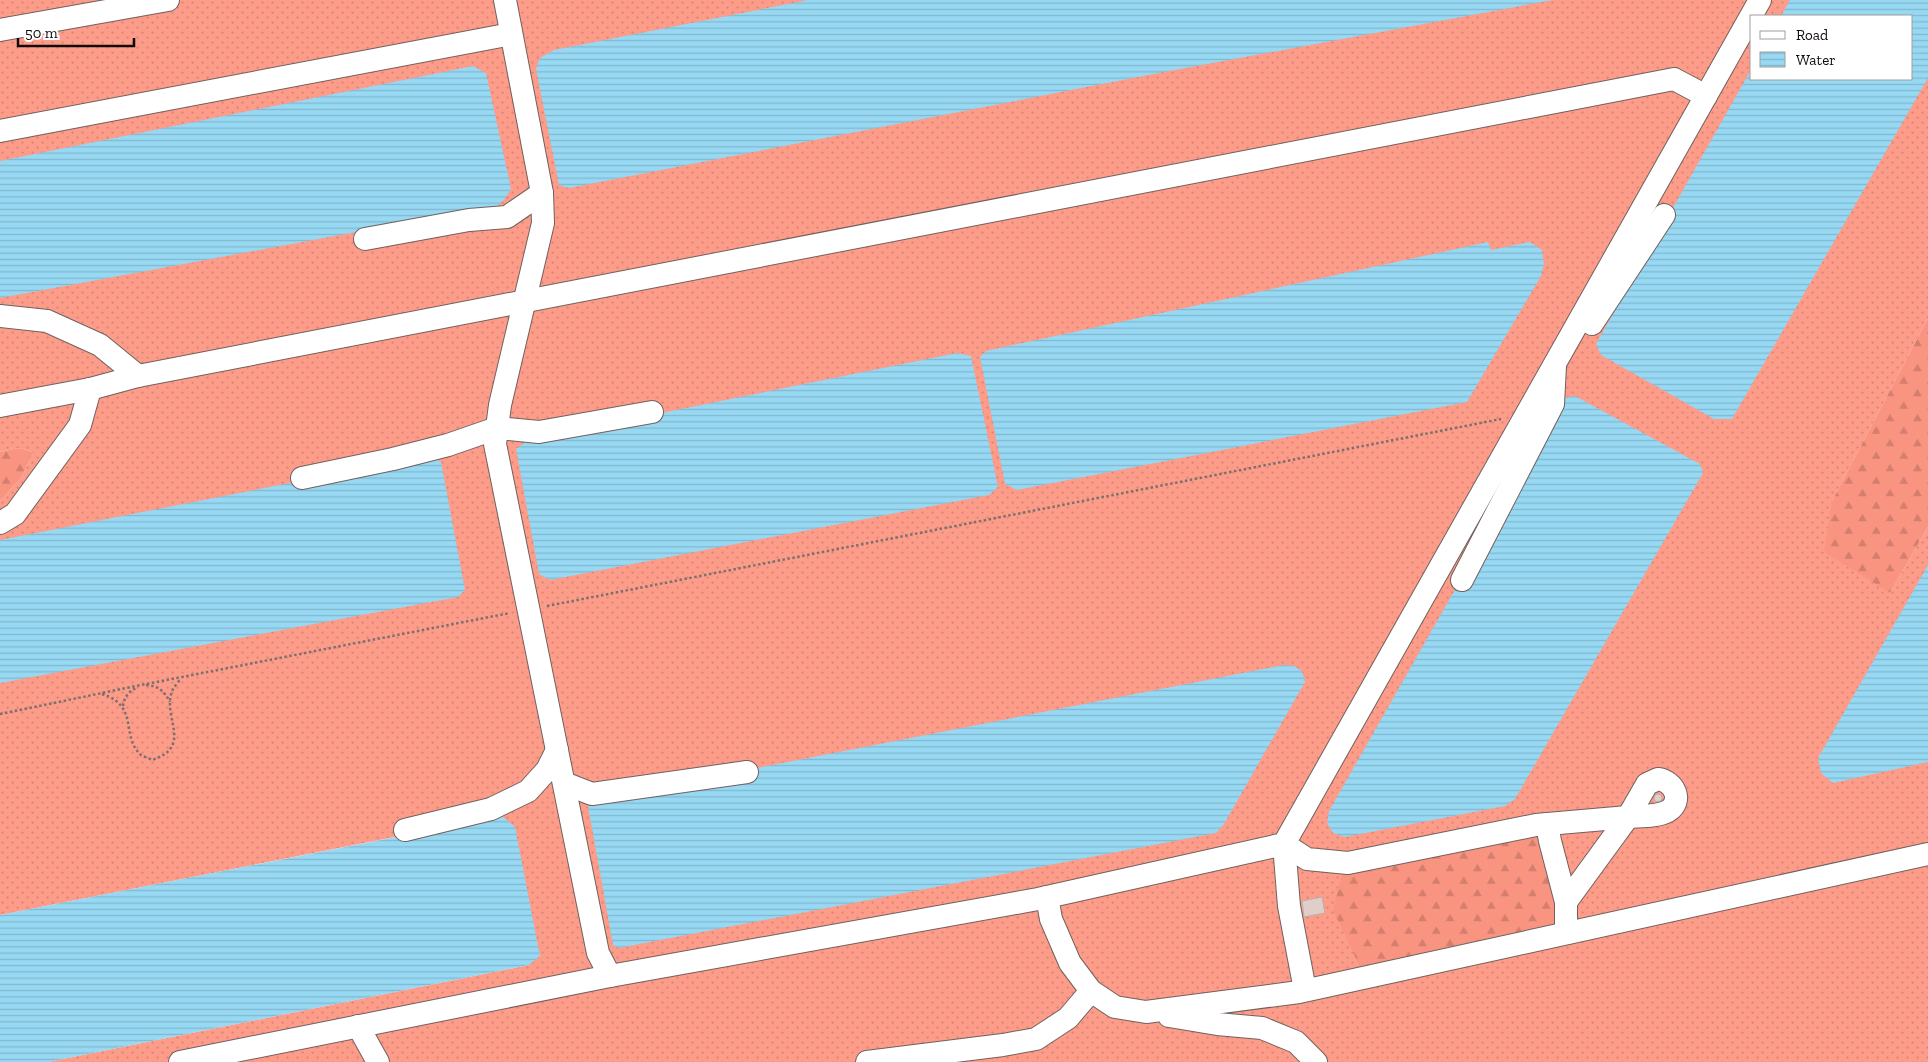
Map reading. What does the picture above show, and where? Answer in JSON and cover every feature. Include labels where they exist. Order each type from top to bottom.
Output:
[{"type":"lane","points":[[0,30],[168,0]]},
{"type":"lane","points":[[505,0],[542,193],[543,223],[500,405],[495,444],[598,953],[610,976]]},
{"type":"lane","points":[[1752,15],[1760,0]]},
{"type":"lane","points":[[1305,990],[1289,906],[1284,844],[1750,18]]},
{"type":"lane","points":[[0,131],[511,34]]},
{"type":"lane","points":[[0,406],[90,389],[138,376],[1674,80],[1706,96]]},
{"type":"lane","points":[[365,239],[469,220],[507,217],[542,193]]},
{"type":"lane","points":[[1555,361],[1572,354],[1664,215]]},
{"type":"lane","points":[[0,316],[46,320],[100,345],[138,376]]},
{"type":"lane","points":[[1462,580],[1553,404],[1555,361]]},
{"type":"lane","points":[[0,523],[15,514],[80,425],[90,389]]},
{"type":"lane","points":[[302,478],[393,459],[448,445],[496,428],[539,432],[652,412]]},
{"type":"lane","points":[[405,830],[491,809],[528,791],[547,770],[557,750]]},
{"type":"lane","points":[[564,783],[592,794],[747,772]]},
{"type":"lane","points":[[180,1062],[610,976],[1047,897],[1284,844],[1307,859],[1348,863],[1548,824],[1628,817],[1566,902]]},
{"type":"lane","points":[[1548,824],[1550,842],[1566,902],[1566,933]]},
{"type":"lane","points":[[1146,1012],[1305,990],[1928,854]]},
{"type":"lane","points":[[1047,897],[1051,919],[1070,963],[1090,991],[1116,1007],[1217,1024],[1262,1028],[1296,1042],[1316,1062]]},
{"type":"lane","points":[[867,1062],[1036,1039],[1068,1018],[1090,991]]},
{"type":"lane","points":[[358,1026],[378,1062]]},
{"type":"path","points":[[0,714],[1495,422],[1528,409]]},
{"type":"path","points":[[171,704],[165,693],[156,686],[141,685],[130,691],[123,701],[133,743],[142,755],[152,760],[165,756],[174,742],[171,704],[173,690],[181,678]]},
{"type":"path","points":[[102,694],[113,698],[123,706]]},
{"type":"shaded area","points":[[0,0],[1928,0],[1928,318],[1832,501],[1890,593],[1928,527],[1928,1062],[48,1062],[529,965],[501,816],[0,915],[0,501],[22,477],[33,452],[19,448],[0,452]]},
{"type":"green space","points":[[1928,318],[1928,527],[1890,593],[1824,552],[1832,501]]},
{"type":"green space","points":[[19,448],[33,452],[22,477],[0,501],[0,452]]},
{"type":"green space","points":[[1535,836],[1549,859],[1558,926],[1361,969],[1333,910],[1342,874]]},
{"type":"water","points":[[808,0],[1553,0],[1164,72],[569,188],[559,185],[536,69],[540,58],[554,50]]},
{"type":"water","points":[[1790,0],[1928,0],[1928,78],[1732,419],[1714,419],[1601,355],[1596,344],[1750,72],[1750,80],[1913,80],[1913,15],[1782,15]]},
{"type":"water","points":[[473,66],[486,73],[511,189],[504,200],[497,206],[0,298],[0,161]]},
{"type":"water","points":[[1488,242],[1491,250],[1530,242],[1542,250],[1544,264],[1541,276],[1467,402],[1017,490],[1005,484],[980,357],[986,351]]},
{"type":"water","points":[[957,353],[971,356],[998,487],[989,495],[550,580],[539,574],[516,449],[528,440]]},
{"type":"water","points":[[1575,396],[1700,464],[1703,473],[1515,799],[1505,806],[1345,837],[1333,833],[1327,823],[1329,811],[1564,398]]},
{"type":"water","points":[[427,456],[441,462],[465,590],[458,597],[0,683],[0,540]]},
{"type":"water","points":[[1928,565],[1928,762],[1833,783],[1821,773],[1818,758]]},
{"type":"water","points":[[1284,665],[1294,666],[1302,671],[1305,682],[1224,824],[1216,833],[619,948],[613,945],[588,806],[593,800]]},
{"type":"water","points":[[502,816],[515,827],[540,956],[529,965],[48,1062],[0,1062],[0,915]]},
{"type":"building","points":[[1658,794],[1662,798],[1658,802],[1654,798]]},
{"type":"building","points":[[1322,897],[1325,913],[1304,917],[1302,901]]}]
